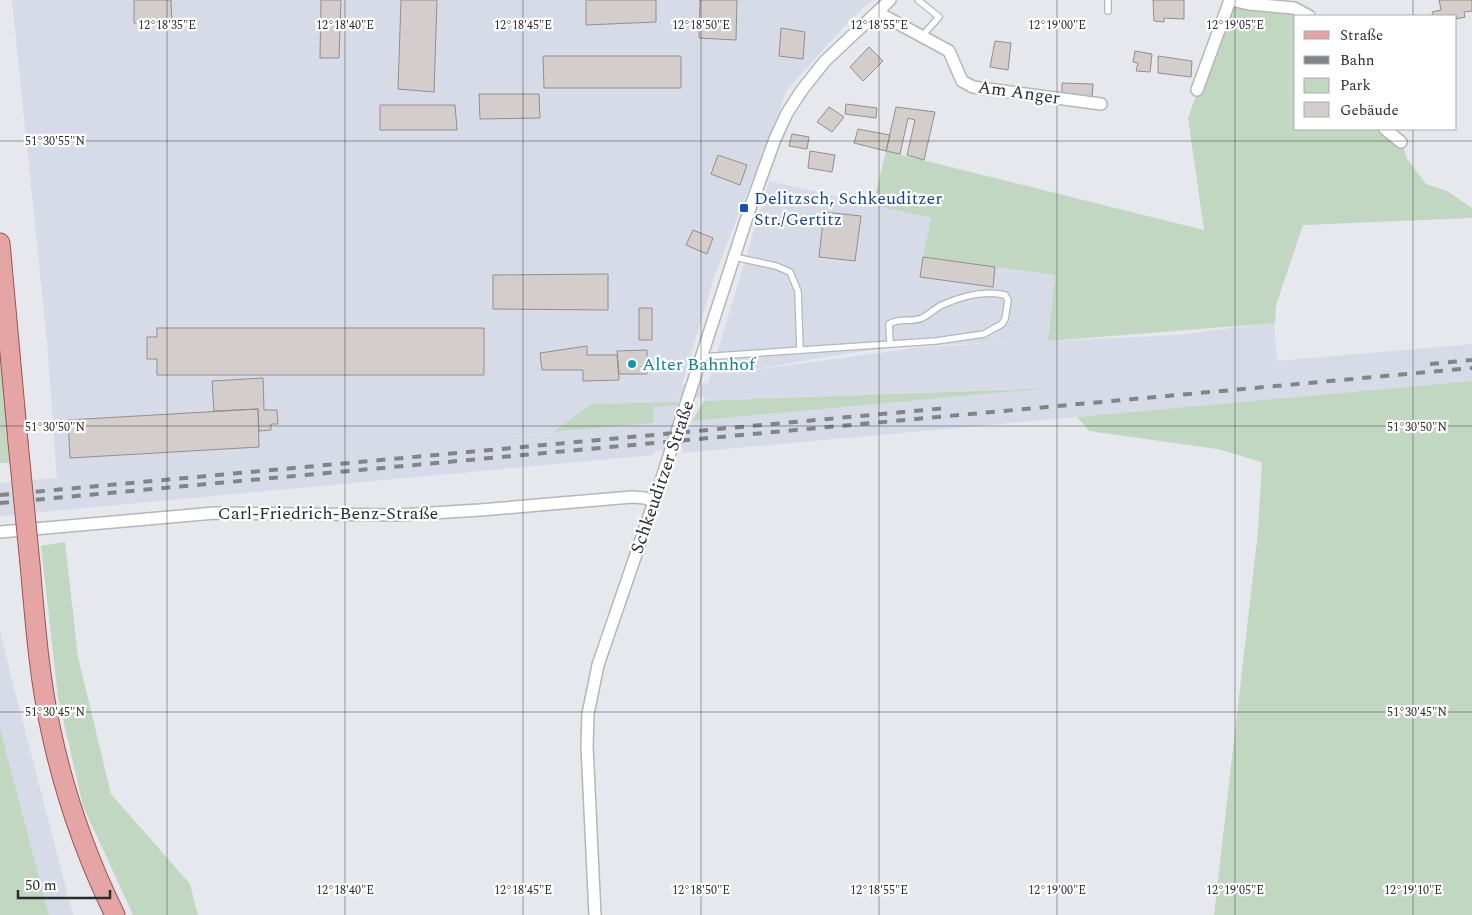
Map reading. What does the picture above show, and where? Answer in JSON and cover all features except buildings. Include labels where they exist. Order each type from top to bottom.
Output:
[{"type":"main road","points":[[0,243],[40,664],[50,730],[80,837],[114,915]]},
{"type":"street","name":"Schkeuditzer Straße","points":[[594,915],[587,746],[588,714],[598,664],[654,502],[766,160],[787,113],[802,90],[826,61],[890,0]]},
{"type":"street","points":[[1197,90],[1230,0],[1249,4],[1294,8],[1307,15]]},
{"type":"street","name":"Am Anger","points":[[877,12],[948,51],[962,81],[973,87],[1101,104]]},
{"type":"street","points":[[1386,130],[1401,142]]},
{"type":"street","name":"Carl-Friedrich-Benz-Straße","points":[[0,532],[215,513],[399,515],[632,497],[645,498],[654,502]]},
{"type":"lane","points":[[918,0],[939,17],[922,36]]},
{"type":"lane","points":[[1108,0],[1108,11]]},
{"type":"lane","points":[[734,257],[776,266],[790,272],[798,291],[800,350]]},
{"type":"lane","points":[[701,357],[958,339],[984,334],[1002,324],[1005,319],[1008,300],[1005,295],[991,292],[974,294],[940,306],[923,318],[896,320],[889,324],[890,343]]},
{"type":"shaded area","points":[[12,0],[872,0],[851,19],[787,90],[715,275],[682,384],[708,383],[769,181],[931,218],[924,257],[1055,275],[1048,341],[1178,335],[1274,322],[1277,361],[1472,344],[1472,381],[682,453],[683,448],[656,451],[653,455],[0,516],[0,483],[57,478],[47,342]],"holes":[[[1010,342],[922,347],[746,371],[848,353],[910,346]],[[1035,388],[692,421],[689,427],[671,428],[678,405],[653,407],[654,423],[469,440],[553,432],[591,404],[678,402],[679,398],[705,397],[704,401]]]},
{"type":"shaded area","points":[[0,630],[73,915],[49,915],[0,728]]},
{"type":"green space","points":[[1230,0],[1297,15],[1294,15],[1294,130],[1386,130],[1401,142],[1407,159],[1426,184],[1447,191],[1472,208],[1472,218],[1303,225],[1276,305],[1275,323],[1048,341],[1055,275],[923,257],[931,218],[873,205],[886,151],[1204,230],[1188,118]]},
{"type":"green space","points":[[0,330],[10,447],[10,463],[0,463]]},
{"type":"green space","points":[[1472,381],[1472,915],[1214,915],[1258,531],[1262,462],[1217,449],[1089,431],[1077,417]]},
{"type":"green space","points":[[1049,388],[692,421],[704,401]]},
{"type":"green space","points":[[678,402],[678,405],[653,407],[654,423],[553,432],[591,404]]},
{"type":"green space","points":[[65,542],[78,657],[111,794],[190,884],[198,915],[133,915],[83,806],[58,697],[41,546]]},
{"type":"green space","points":[[0,728],[49,915],[0,915]]},
{"type":"railway","points":[[1430,364],[1472,360]]},
{"type":"railway","points":[[0,503],[1472,368]]},
{"type":"railway","points":[[0,495],[947,408]]},
{"type":"place","name":"Delitzsch, Schkeuditzer Str./Gertitz","points":[[744,208]]},
{"type":"place","name":"Alter Bahnhof","points":[[632,364]]}]
